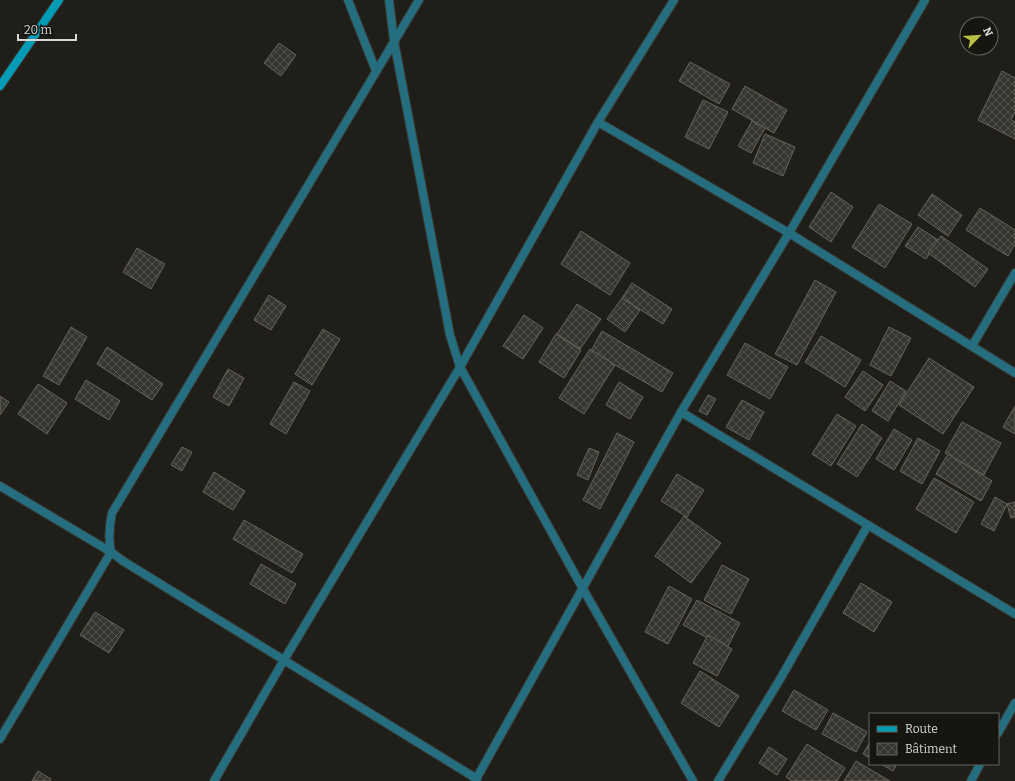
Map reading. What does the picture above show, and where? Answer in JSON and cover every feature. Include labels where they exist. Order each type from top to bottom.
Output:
[{"type":"main road","points":[[0,86],[59,0]]},
{"type":"street","points":[[348,0],[376,71]]},
{"type":"street","points":[[389,0],[394,41],[450,335],[460,367],[583,589],[693,781]]},
{"type":"street","points":[[0,739],[111,552],[109,543],[109,525],[112,513],[418,0]]},
{"type":"street","points":[[214,781],[284,660],[460,367],[598,122],[674,0]]},
{"type":"street","points":[[0,486],[111,552],[123,561],[476,780],[681,412],[789,234],[925,0]]},
{"type":"street","points":[[598,122],[789,234],[1015,373]]},
{"type":"street","points":[[972,346],[1015,273]]},
{"type":"street","points":[[681,412],[1015,614]]},
{"type":"street","points":[[718,781],[779,681],[868,525]]},
{"type":"street","points":[[999,730],[1015,702]]},
{"type":"street","points":[[970,781],[979,765]]},
{"type":"building","points":[[279,43],[296,55],[281,76],[264,63]]},
{"type":"building","points":[[690,62],[730,84],[719,104],[679,81]]},
{"type":"building","points":[[1002,71],[1015,78],[1015,112],[1011,120],[1015,122],[1015,139],[978,120]]},
{"type":"building","points":[[745,86],[787,110],[774,133],[732,109]]},
{"type":"building","points":[[703,100],[728,112],[709,149],[685,137]]},
{"type":"building","points":[[752,121],[765,128],[751,153],[738,146]]},
{"type":"building","points":[[765,134],[795,147],[783,176],[753,163]]},
{"type":"building","points":[[831,192],[853,207],[831,242],[809,227]]},
{"type":"building","points":[[932,194],[962,215],[948,236],[918,215]]},
{"type":"building","points":[[879,204],[912,224],[885,268],[852,247]]},
{"type":"building","points":[[980,208],[1015,230],[1015,244],[1008,256],[966,230]]},
{"type":"building","points":[[918,227],[938,240],[926,259],[905,246]]},
{"type":"building","points":[[581,231],[630,263],[610,295],[561,264]]},
{"type":"building","points":[[941,236],[988,269],[975,287],[928,253]]},
{"type":"building","points":[[137,248],[165,264],[151,289],[123,272]]},
{"type":"building","points":[[815,280],[836,292],[797,365],[775,354]]},
{"type":"building","points":[[632,283],[672,309],[663,324],[622,298]]},
{"type":"building","points":[[269,295],[286,306],[271,330],[254,320]]},
{"type":"building","points":[[622,298],[640,310],[625,332],[607,319]]},
{"type":"building","points":[[577,304],[601,319],[580,349],[557,334]]},
{"type":"building","points":[[524,315],[543,328],[523,359],[503,346]]},
{"type":"building","points":[[71,327],[87,337],[59,385],[43,376]]},
{"type":"building","points":[[889,327],[911,338],[891,376],[870,365]]},
{"type":"building","points":[[323,329],[340,339],[312,385],[295,374]]},
{"type":"building","points":[[602,331],[673,373],[662,392],[591,351]]},
{"type":"building","points":[[556,334],[581,350],[564,378],[539,362]]},
{"type":"building","points":[[821,336],[861,360],[845,387],[805,362]]},
{"type":"building","points":[[745,343],[788,367],[770,399],[727,375]]},
{"type":"building","points":[[107,347],[163,384],[152,400],[97,364]]},
{"type":"building","points":[[590,349],[615,365],[584,414],[559,398]]},
{"type":"building","points":[[929,358],[974,387],[943,434],[899,405]]},
{"type":"building","points":[[228,369],[244,378],[229,406],[213,397]]},
{"type":"building","points":[[863,371],[883,385],[865,411],[845,397]]},
{"type":"building","points":[[86,380],[120,401],[109,420],[75,399]]},
{"type":"building","points":[[890,381],[906,391],[888,421],[872,411]]},
{"type":"building","points":[[294,382],[310,391],[286,434],[270,424]]},
{"type":"building","points":[[619,382],[643,397],[630,419],[606,405]]},
{"type":"building","points":[[38,384],[67,403],[47,434],[18,414]]},
{"type":"building","points":[[708,395],[716,399],[707,415],[699,411]]},
{"type":"building","points":[[0,396],[9,402],[0,415]]},
{"type":"building","points":[[742,400],[764,412],[749,440],[726,427]]},
{"type":"building","points":[[1015,406],[1015,434],[1003,427]]},
{"type":"building","points":[[837,414],[856,426],[831,466],[812,454]]},
{"type":"building","points":[[962,422],[1001,443],[984,475],[945,453]]},
{"type":"building","points":[[862,424],[882,438],[857,477],[837,464]]},
{"type":"building","points":[[894,429],[912,440],[894,470],[876,459]]},
{"type":"building","points":[[617,433],[634,442],[600,509],[583,500]]},
{"type":"building","points":[[918,438],[940,451],[922,484],[900,471]]},
{"type":"building","points":[[182,447],[192,452],[182,471],[171,465]]},
{"type":"building","points":[[589,448],[599,452],[588,480],[577,475]]},
{"type":"building","points":[[948,454],[992,481],[981,501],[936,474]]},
{"type":"building","points":[[214,472],[245,491],[233,510],[203,492]]},
{"type":"building","points":[[677,474],[704,490],[687,517],[661,501]]},
{"type":"building","points":[[934,478],[974,502],[956,533],[916,509]]},
{"type":"building","points":[[995,497],[1007,504],[994,531],[981,524]]},
{"type":"building","points":[[1015,502],[1015,517],[1011,518],[1007,504]]},
{"type":"building","points":[[684,516],[721,543],[691,583],[655,556]]},
{"type":"building","points":[[244,520],[303,554],[292,573],[233,539]]},
{"type":"building","points":[[261,564],[296,584],[285,604],[250,584]]},
{"type":"building","points":[[722,565],[749,579],[731,614],[704,600]]},
{"type":"building","points":[[861,583],[892,602],[874,632],[843,613]]},
{"type":"building","points":[[669,586],[692,599],[668,644],[645,632]]},
{"type":"building","points":[[697,600],[740,623],[727,648],[683,625]]},
{"type":"building","points":[[95,612],[124,630],[109,653],[80,635]]},
{"type":"building","points":[[708,635],[732,649],[717,676],[693,663]]},
{"type":"building","points":[[700,671],[739,696],[719,727],[681,703]]},
{"type":"building","points":[[794,690],[828,710],[816,730],[782,711]]},
{"type":"building","points":[[833,713],[867,732],[856,752],[822,734]]},
{"type":"building","points":[[807,744],[845,768],[837,781],[792,781],[786,777]]},
{"type":"building","points":[[869,744],[869,757],[863,754]]},
{"type":"building","points":[[769,747],[787,759],[777,775],[759,763]]},
{"type":"building","points":[[856,761],[890,781],[844,781]]},
{"type":"building","points":[[883,765],[896,765],[893,771]]},
{"type":"building","points":[[38,771],[51,779],[50,781],[32,781]]}]
